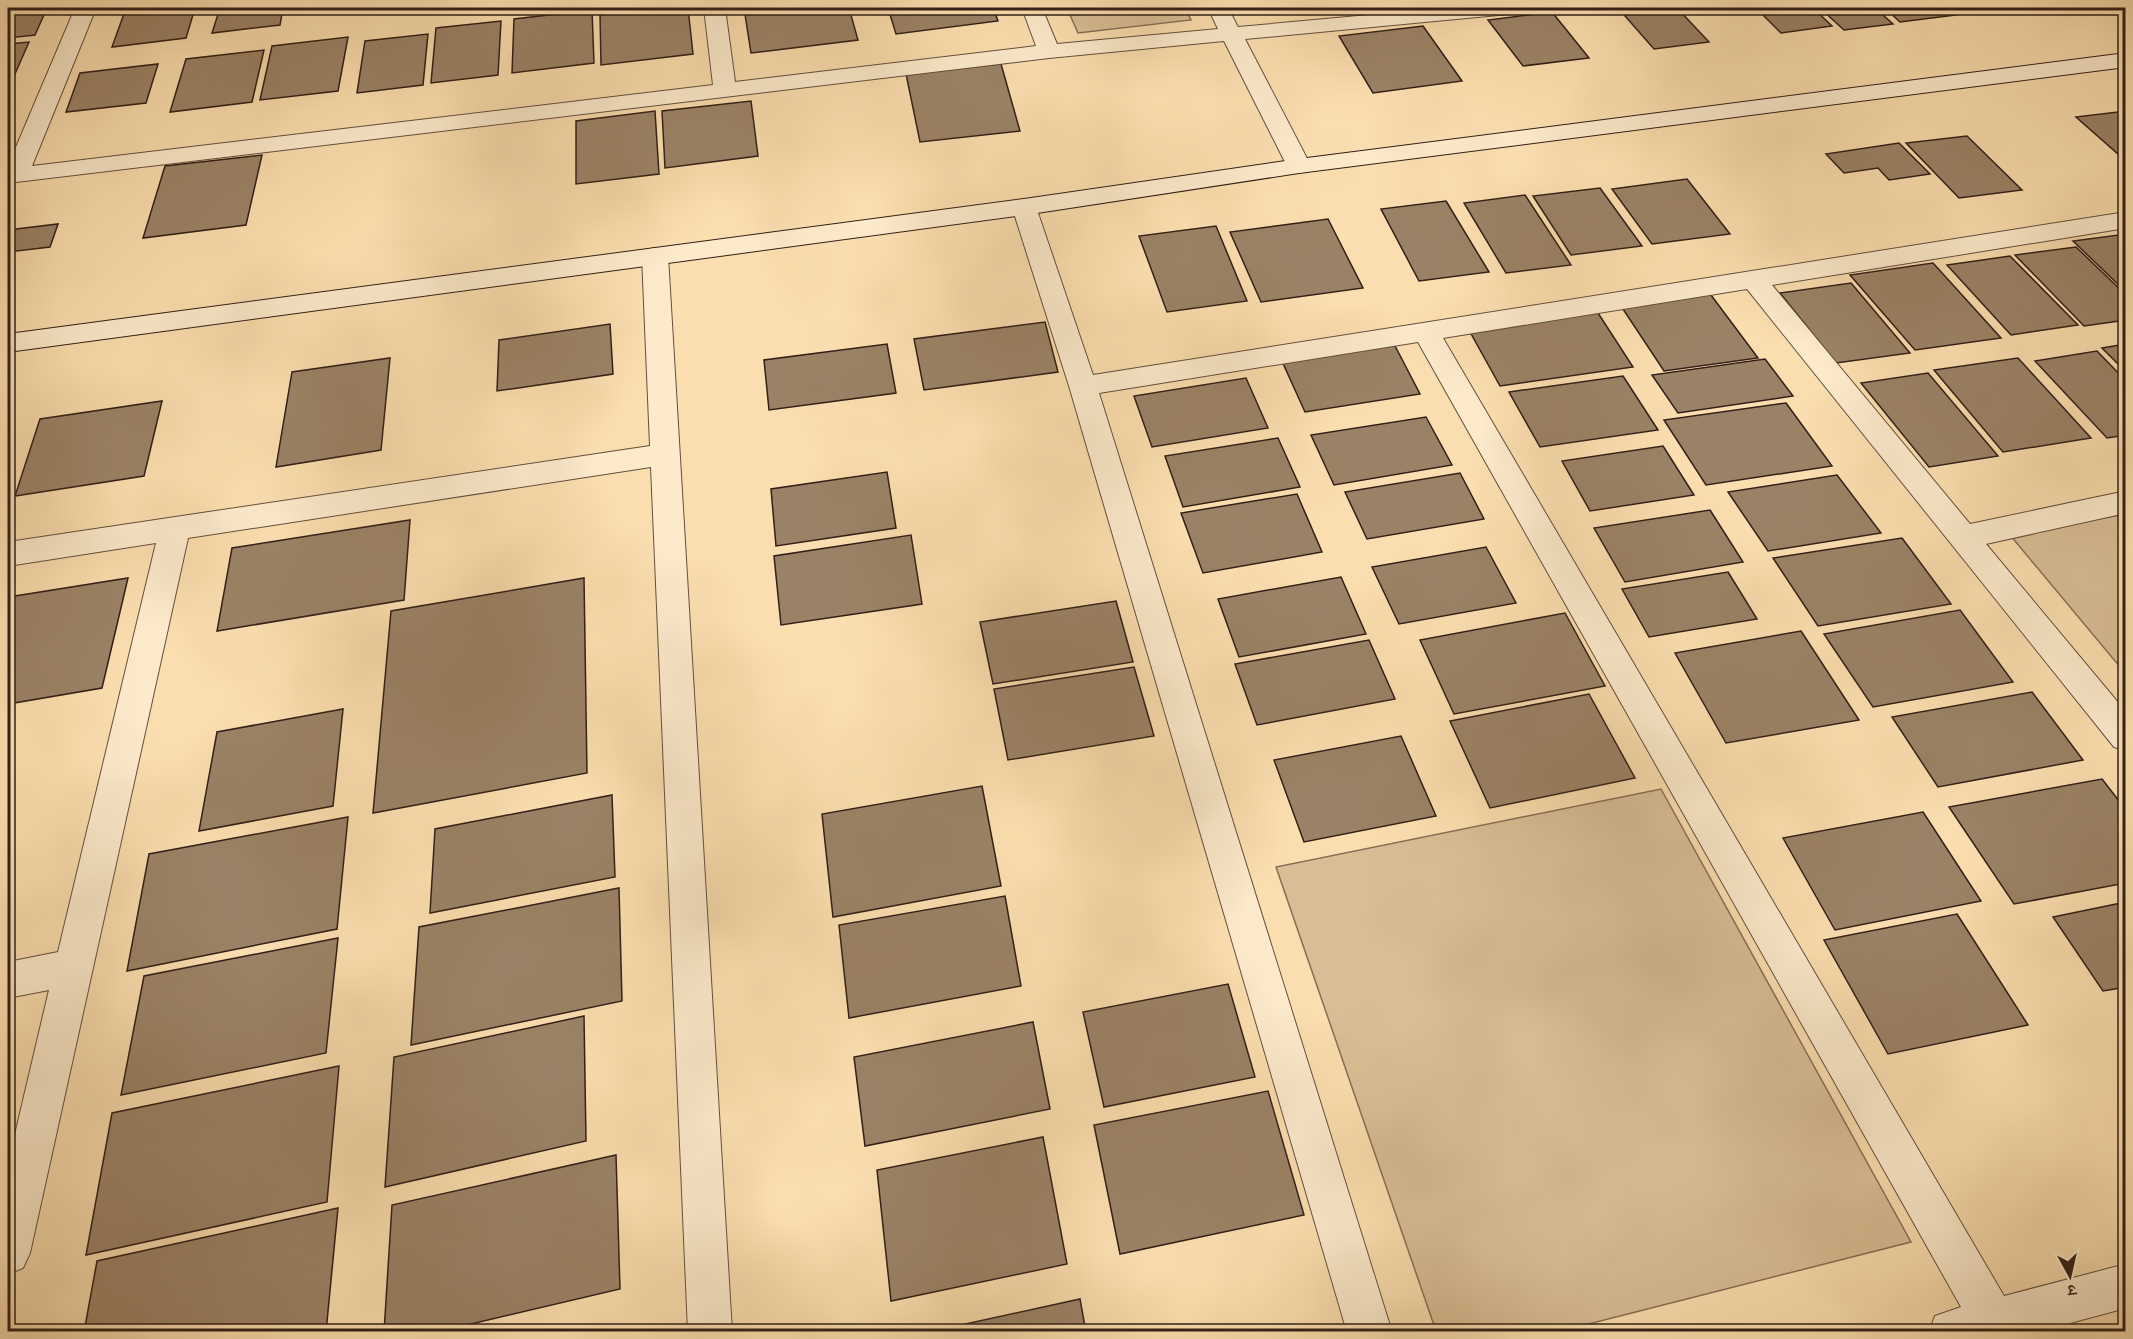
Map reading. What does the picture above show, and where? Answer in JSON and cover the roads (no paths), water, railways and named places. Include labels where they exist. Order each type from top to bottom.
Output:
[{"type":"street","points":[[12,176],[86,8]]},
{"type":"street","points":[[714,8],[725,90]]},
{"type":"street","points":[[1032,8],[1049,51]]},
{"type":"street","points":[[1218,8],[1299,166]]},
{"type":"street","points":[[12,176],[1049,51],[1509,8]]},
{"type":"street","points":[[8,343],[1024,207],[1299,166],[2126,60]]},
{"type":"street","points":[[1024,207],[1083,386],[1370,1332]]},
{"type":"street","points":[[1083,386],[2126,220]]},
{"type":"street","points":[[655,256],[710,1332]]},
{"type":"street","points":[[1753,279],[2126,737]]},
{"type":"street","points":[[1425,330],[1993,1320]]},
{"type":"street","points":[[8,554],[665,454]]},
{"type":"street","points":[[1964,537],[2126,502]]},
{"type":"street","points":[[8,1253],[175,527]]},
{"type":"street","points":[[8,980],[73,967]]},
{"type":"street","points":[[1951,1332],[2126,1286]]}]
